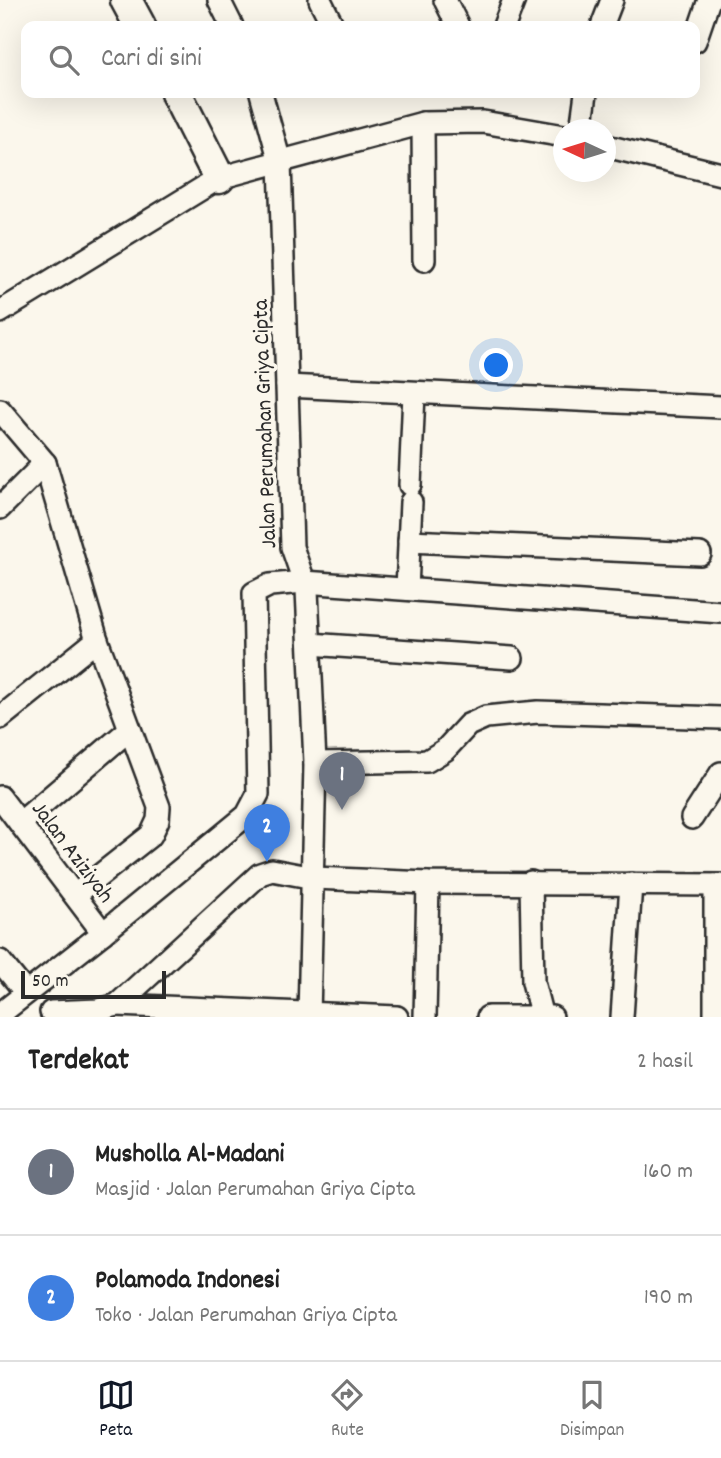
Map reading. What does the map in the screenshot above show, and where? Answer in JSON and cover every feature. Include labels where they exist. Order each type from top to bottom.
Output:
[{"type":"street","points":[[127,0],[138,21]]},
{"type":"street","points":[[219,0],[230,21]]},
{"type":"street","points":[[320,0],[330,21]]},
{"type":"street","points":[[445,0],[456,21]]},
{"type":"street","points":[[506,21],[514,0]]},
{"type":"street","points":[[604,21],[612,0]]},
{"type":"street","points":[[700,26],[709,0]]},
{"type":"street","points":[[183,98],[219,178]]},
{"type":"street","name":"Jalan Perumahan Griya Cipta","points":[[262,98],[280,162],[292,547],[304,582],[310,643],[315,763],[309,1015]]},
{"type":"street","points":[[582,119],[585,98]]},
{"type":"street","points":[[0,312],[219,178],[424,123],[483,122],[553,134]]},
{"type":"street","points":[[424,123],[425,260]]},
{"type":"street","points":[[616,148],[721,174]]},
{"type":"street","points":[[287,386],[721,407]]},
{"type":"street","points":[[407,589],[414,393]]},
{"type":"street","points":[[0,410],[45,463],[97,640],[159,807],[158,820],[151,835],[75,895]]},
{"type":"street","points":[[0,508],[45,463]]},
{"type":"street","points":[[409,541],[700,554]]},
{"type":"street","points":[[103,933],[247,815],[256,802],[254,593],[270,585],[304,582],[721,612]]},
{"type":"street","points":[[0,718],[97,640]]},
{"type":"street","points":[[310,643],[512,658]]},
{"type":"street","points":[[315,763],[427,761],[445,750],[468,725],[486,717],[538,712],[721,718]]},
{"type":"street","points":[[20,823],[130,729]]},
{"type":"street","points":[[692,818],[721,773]]},
{"type":"street","name":"Jalan Aziziyah","points":[[0,797],[103,933],[0,1014]]},
{"type":"street","points":[[117,1005],[260,874],[272,870],[314,878],[428,883],[718,885],[715,1017]]},
{"type":"street","points":[[488,1017],[546,1017],[533,982],[531,882]]},
{"type":"street","points":[[425,1017],[428,883]]},
{"type":"street","points":[[622,1017],[631,884]]},
{"type":"street","points":[[0,961],[26,993]]},
{"type":"street","points":[[51,1012],[98,1010],[117,1005],[397,1017]]},
{"type":"place","name":"Musholla Al-Madani","points":[[342,810]]},
{"type":"place","name":"Polamoda Indonesi","points":[[267,862]]}]
